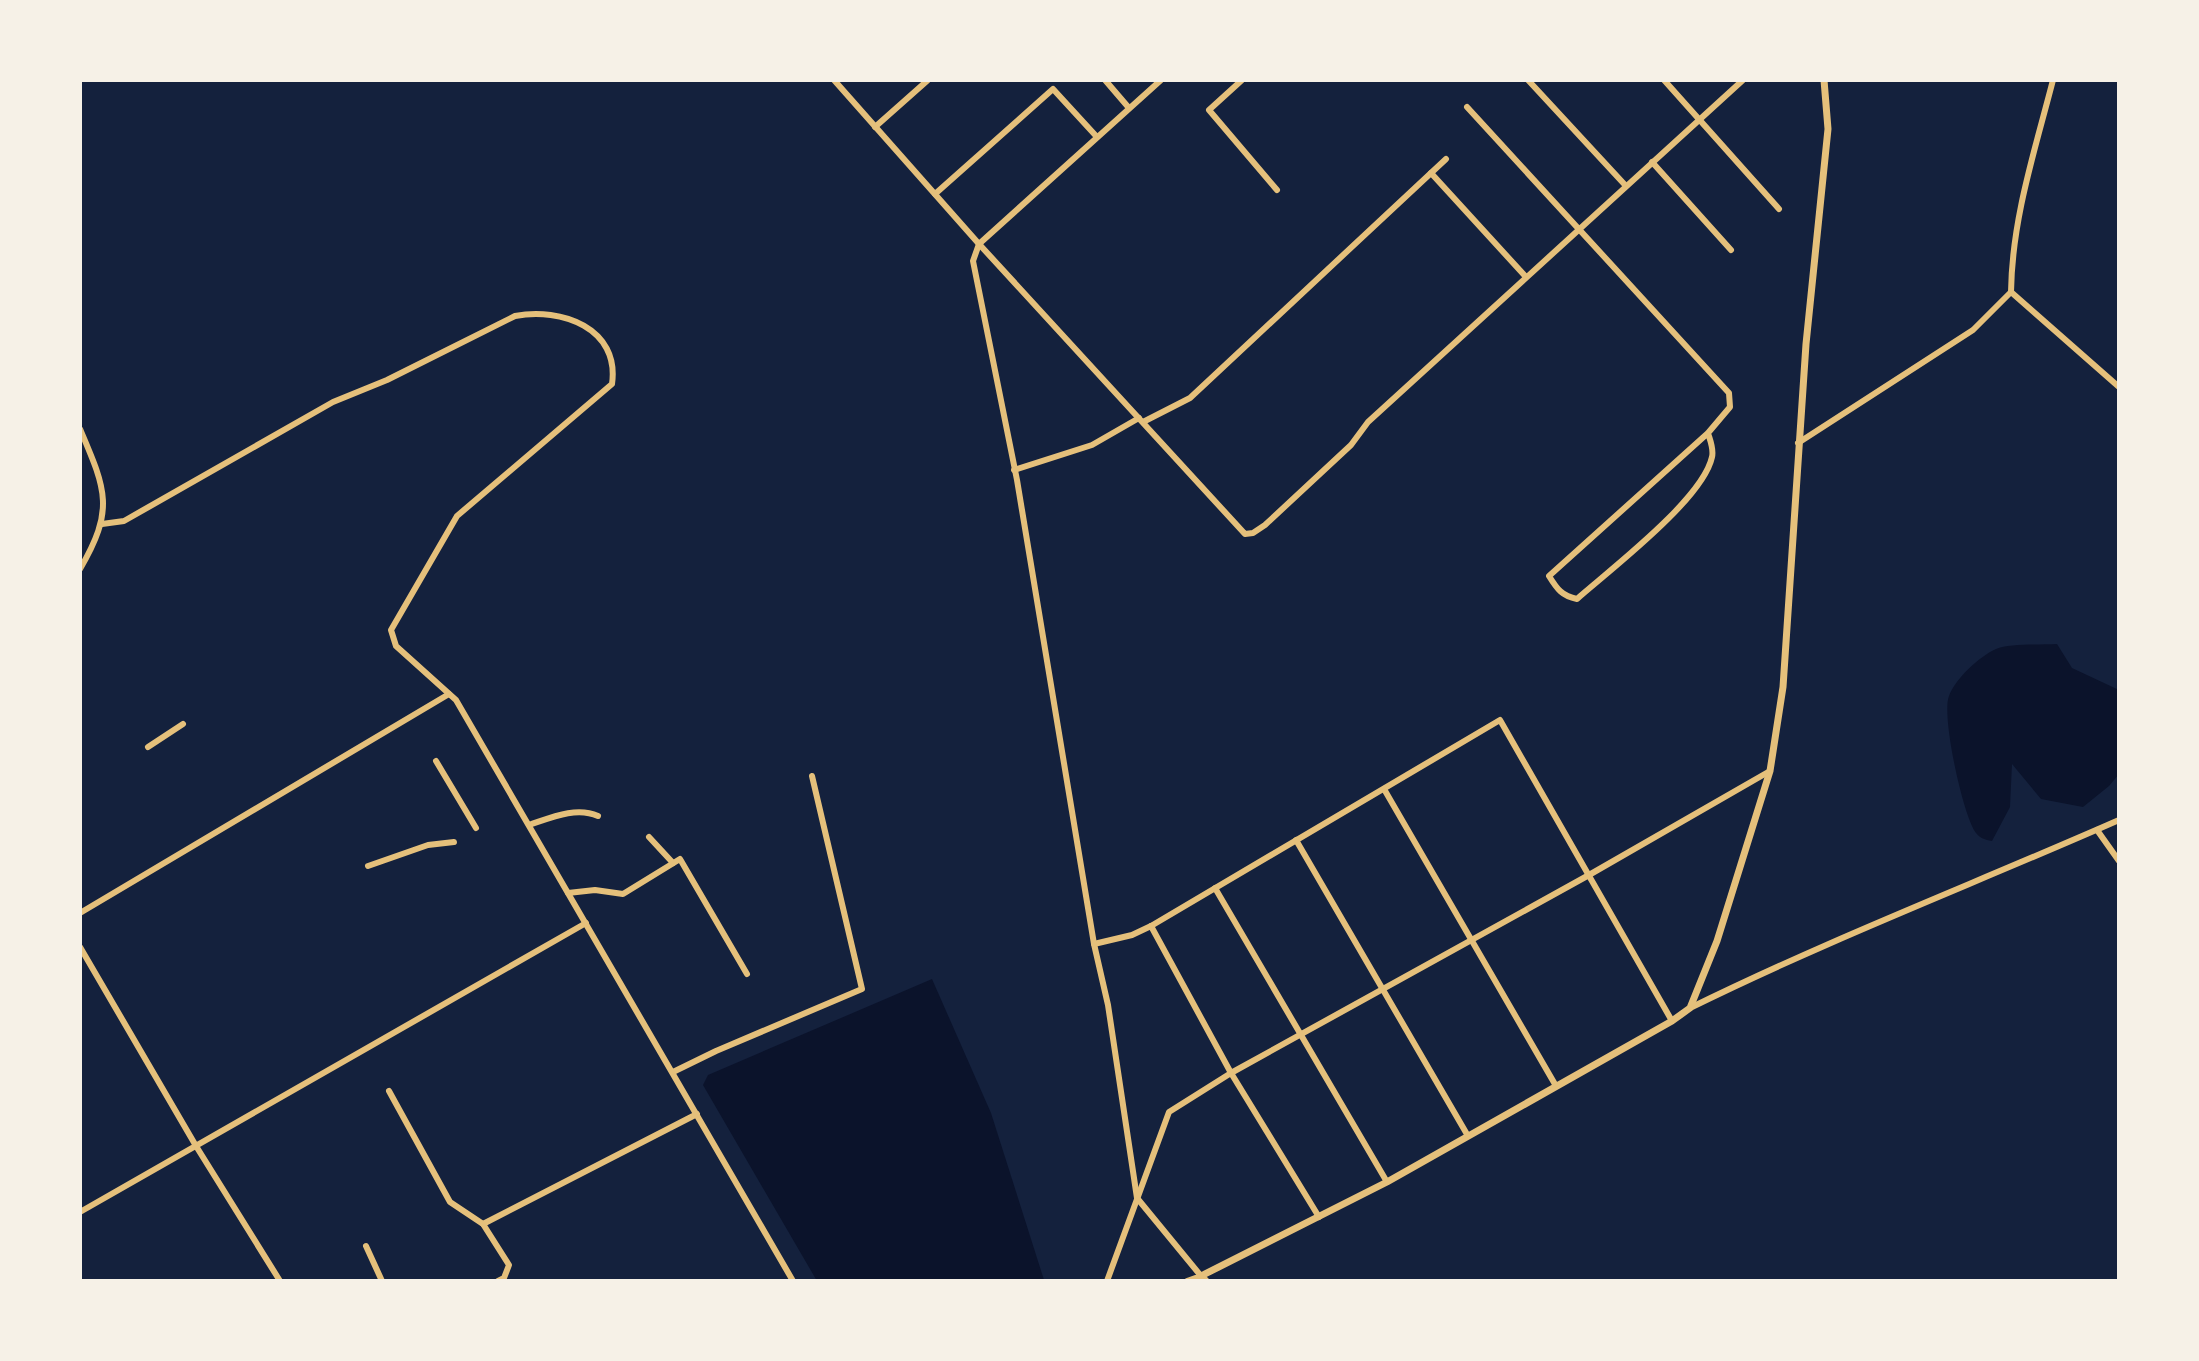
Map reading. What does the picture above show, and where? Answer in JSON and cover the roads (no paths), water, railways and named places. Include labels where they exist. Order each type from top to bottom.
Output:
[{"type":"street","points":[[834,80],[979,244],[1245,534],[1265,525],[1351,445],[1368,422],[1743,80]]},
{"type":"street","points":[[875,127],[928,80]]},
{"type":"street","points":[[1105,80],[1129,108]]},
{"type":"street","points":[[1161,80],[979,244],[973,261],[1014,470],[1094,944],[1108,1005],[1137,1198],[1204,1279]]},
{"type":"street","points":[[1225,80],[1233,88]]},
{"type":"street","points":[[1242,80],[1209,110],[1277,190]]},
{"type":"street","points":[[1528,80],[1626,186]]},
{"type":"street","points":[[1664,80],[1779,209]]},
{"type":"street","points":[[1690,1008],[1717,941],[1770,771],[1783,687],[1798,443],[1828,129],[1824,80]]},
{"type":"street","points":[[1798,443],[1973,330],[2011,292],[2012,257],[2022,200],[2053,80]]},
{"type":"street","points":[[935,194],[1053,89],[1097,137]]},
{"type":"street","points":[[1467,107],[1729,393],[1730,407],[1708,433],[1549,576],[1566,597],[1577,599],[1680,506],[1707,470],[1713,453],[1708,433]]},
{"type":"street","points":[[1014,470],[1092,445],[1190,398],[1446,159]]},
{"type":"street","points":[[1652,162],[1731,250]]},
{"type":"street","points":[[1431,173],[1526,277]]},
{"type":"street","points":[[2011,292],[2119,387]]},
{"type":"street","points":[[102,524],[124,521],[333,402],[387,380],[515,316],[532,313],[552,315],[595,332],[609,348],[614,368],[612,384],[457,516],[391,630],[396,646],[456,700],[793,1281]]},
{"type":"street","points":[[80,429],[100,478],[105,503],[96,542],[80,569]]},
{"type":"street","points":[[80,913],[449,694]]},
{"type":"street","points":[[1094,944],[1132,935],[1151,926],[1500,720],[1672,1021]]},
{"type":"street","points":[[148,747],[183,724]]},
{"type":"street","points":[[436,761],[476,828]]},
{"type":"street","points":[[1107,1281],[1169,1112],[1231,1073],[1770,771]]},
{"type":"street","points":[[673,1072],[862,989],[812,776]]},
{"type":"street","points":[[1384,789],[1556,1086]]},
{"type":"street","points":[[529,825],[571,813],[590,812],[598,816]]},
{"type":"street","points":[[1187,1281],[1204,1279],[1387,1182],[1690,1008],[1785,961],[1987,879],[2119,820]]},
{"type":"street","points":[[2097,830],[2119,861]]},
{"type":"street","points":[[649,837],[673,863]]},
{"type":"street","points":[[1296,840],[1468,1136]]},
{"type":"street","points":[[368,866],[428,845],[454,842]]},
{"type":"street","points":[[568,893],[595,890],[623,894],[680,859],[747,974]]},
{"type":"street","points":[[1215,888],[1387,1182]]},
{"type":"street","points":[[80,1212],[586,923]]},
{"type":"street","points":[[1151,926],[1231,1073],[1319,1217]]},
{"type":"street","points":[[80,947],[196,1146],[280,1281]]},
{"type":"street","points":[[389,1091],[450,1202],[483,1224],[509,1265],[504,1278],[498,1281]]},
{"type":"street","points":[[483,1224],[697,1114]]},
{"type":"street","points":[[366,1246],[382,1281]]},
{"type":"water","points":[[2057,644],[2072,668],[2119,690],[2119,774],[2083,807],[2041,799],[2012,764],[2010,807],[1992,841],[1985,839],[1976,833],[1965,807],[1948,723],[1949,696],[1969,669],[1996,649]]},
{"type":"water","points":[[932,979],[991,1113],[1044,1280],[817,1281],[703,1085],[708,1075]]}]
